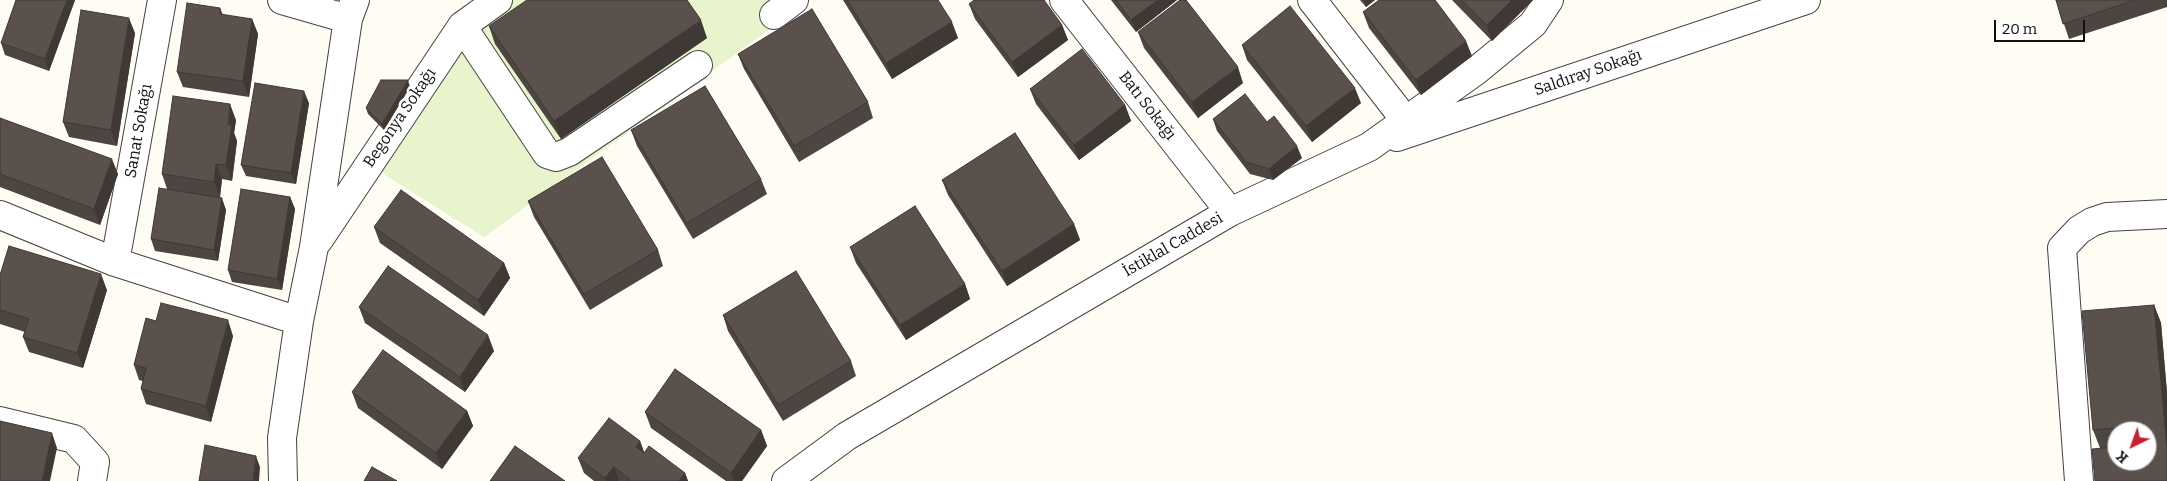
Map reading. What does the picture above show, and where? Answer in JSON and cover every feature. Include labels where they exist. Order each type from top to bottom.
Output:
[{"type":"street","name":"Sanat Sokağı","points":[[115,262],[162,0]]},
{"type":"street","points":[[282,0],[352,9]]},
{"type":"street","name":"Begonya Sokağı","points":[[314,247],[462,26],[498,0]]},
{"type":"street","name":"Batı Sokağı","points":[[1064,0],[1230,212]]},
{"type":"street","points":[[1312,0],[1406,121]]},
{"type":"street","name":"İstiklal Caddesi","points":[[786,481],[847,436],[1230,212],[1369,147],[1477,70],[1533,24],[1548,0]]},
{"type":"street","name":"Saldıray Sokağı","points":[[1369,147],[1806,0]]},
{"type":"street","name":"Begonya Sokağı","points":[[283,481],[282,438],[299,322],[314,247],[352,9]]},
{"type":"street","points":[[462,26],[547,154],[556,156],[569,152],[698,65]]},
{"type":"street","points":[[2079,481],[2062,248],[2079,230],[2092,222],[2107,217],[2167,214]]},
{"type":"street","points":[[0,215],[115,262],[299,322]]},
{"type":"street","points":[[0,421],[74,439],[96,462],[92,481]]},
{"type":"green space","points":[[508,0],[810,0],[484,237],[374,168],[462,34]]},
{"type":"building","points":[[16,0],[67,0],[45,59],[1,43]]},
{"type":"building","points":[[527,0],[687,0],[701,20],[554,121],[489,26]]},
{"type":"building","points":[[847,0],[938,0],[952,22],[886,63]]},
{"type":"building","points":[[974,0],[1044,0],[1062,25],[1012,62],[969,4]]},
{"type":"building","points":[[1116,0],[1158,0],[1131,20]]},
{"type":"building","points":[[1180,0],[1186,0],[1238,67],[1192,102],[1138,32]]},
{"type":"building","points":[[1379,0],[1435,0],[1466,41],[1416,80],[1363,12]]},
{"type":"building","points":[[1461,0],[1512,0],[1487,25]]},
{"type":"building","points":[[2056,0],[2135,0],[2063,24]]},
{"type":"building","points":[[187,3],[220,8],[220,14],[252,19],[243,81],[177,72]]},
{"type":"building","points":[[1290,6],[1355,88],[1306,126],[1242,45]]},
{"type":"building","points":[[812,9],[868,102],[794,146],[738,54]]},
{"type":"building","points":[[81,10],[129,18],[111,130],[63,122]]},
{"type":"building","points":[[1082,49],[1125,105],[1074,145],[1030,89]]},
{"type":"building","points":[[381,80],[408,80],[382,124],[366,108]]},
{"type":"building","points":[[255,83],[304,91],[291,173],[241,165]]},
{"type":"building","points":[[705,86],[761,179],[687,223],[631,130]]},
{"type":"building","points":[[1245,94],[1267,122],[1274,116],[1297,146],[1269,169],[1246,162],[1213,119]]},
{"type":"building","points":[[173,96],[230,104],[228,125],[232,125],[226,165],[216,164],[214,182],[162,174]]},
{"type":"building","points":[[0,118],[112,159],[94,209],[0,174]]},
{"type":"building","points":[[1015,133],[1074,224],[1002,271],[942,180]]},
{"type":"building","points":[[602,157],[658,250],[584,294],[528,201]]},
{"type":"building","points":[[159,188],[222,198],[214,250],[151,239]]},
{"type":"building","points":[[241,189],[290,197],[277,279],[228,270]]},
{"type":"building","points":[[401,190],[504,263],[478,300],[374,227]]},
{"type":"building","points":[[915,206],[965,284],[900,325],[850,247]]},
{"type":"building","points":[[9,246],[101,274],[77,353],[23,337],[29,319],[0,310],[0,275]]},
{"type":"building","points":[[388,266],[488,335],[460,377],[359,307]]},
{"type":"building","points":[[796,271],[851,361],[778,405],[723,315]]},
{"type":"building","points":[[161,303],[228,320],[206,406],[141,389],[146,368],[134,365],[146,318],[156,321]]},
{"type":"building","points":[[2154,305],[2167,448],[2167,481],[2095,481],[2092,449],[2107,448],[2107,471],[2157,471],[2157,421],[2107,421],[2107,429],[2093,430],[2082,311]]},
{"type":"building","points":[[383,350],[467,411],[436,453],[352,392]]},
{"type":"building","points":[[675,369],[761,430],[731,473],[645,412]]},
{"type":"building","points":[[609,418],[640,441],[636,447],[644,453],[649,446],[685,473],[679,481],[628,481],[630,479],[614,467],[605,478],[578,458]]},
{"type":"building","points":[[0,421],[52,433],[42,481],[0,481]]},
{"type":"building","points":[[205,445],[256,456],[253,481],[199,481]]},
{"type":"building","points":[[515,446],[565,481],[490,481]]},
{"type":"building","points":[[372,467],[397,481],[364,481]]}]
